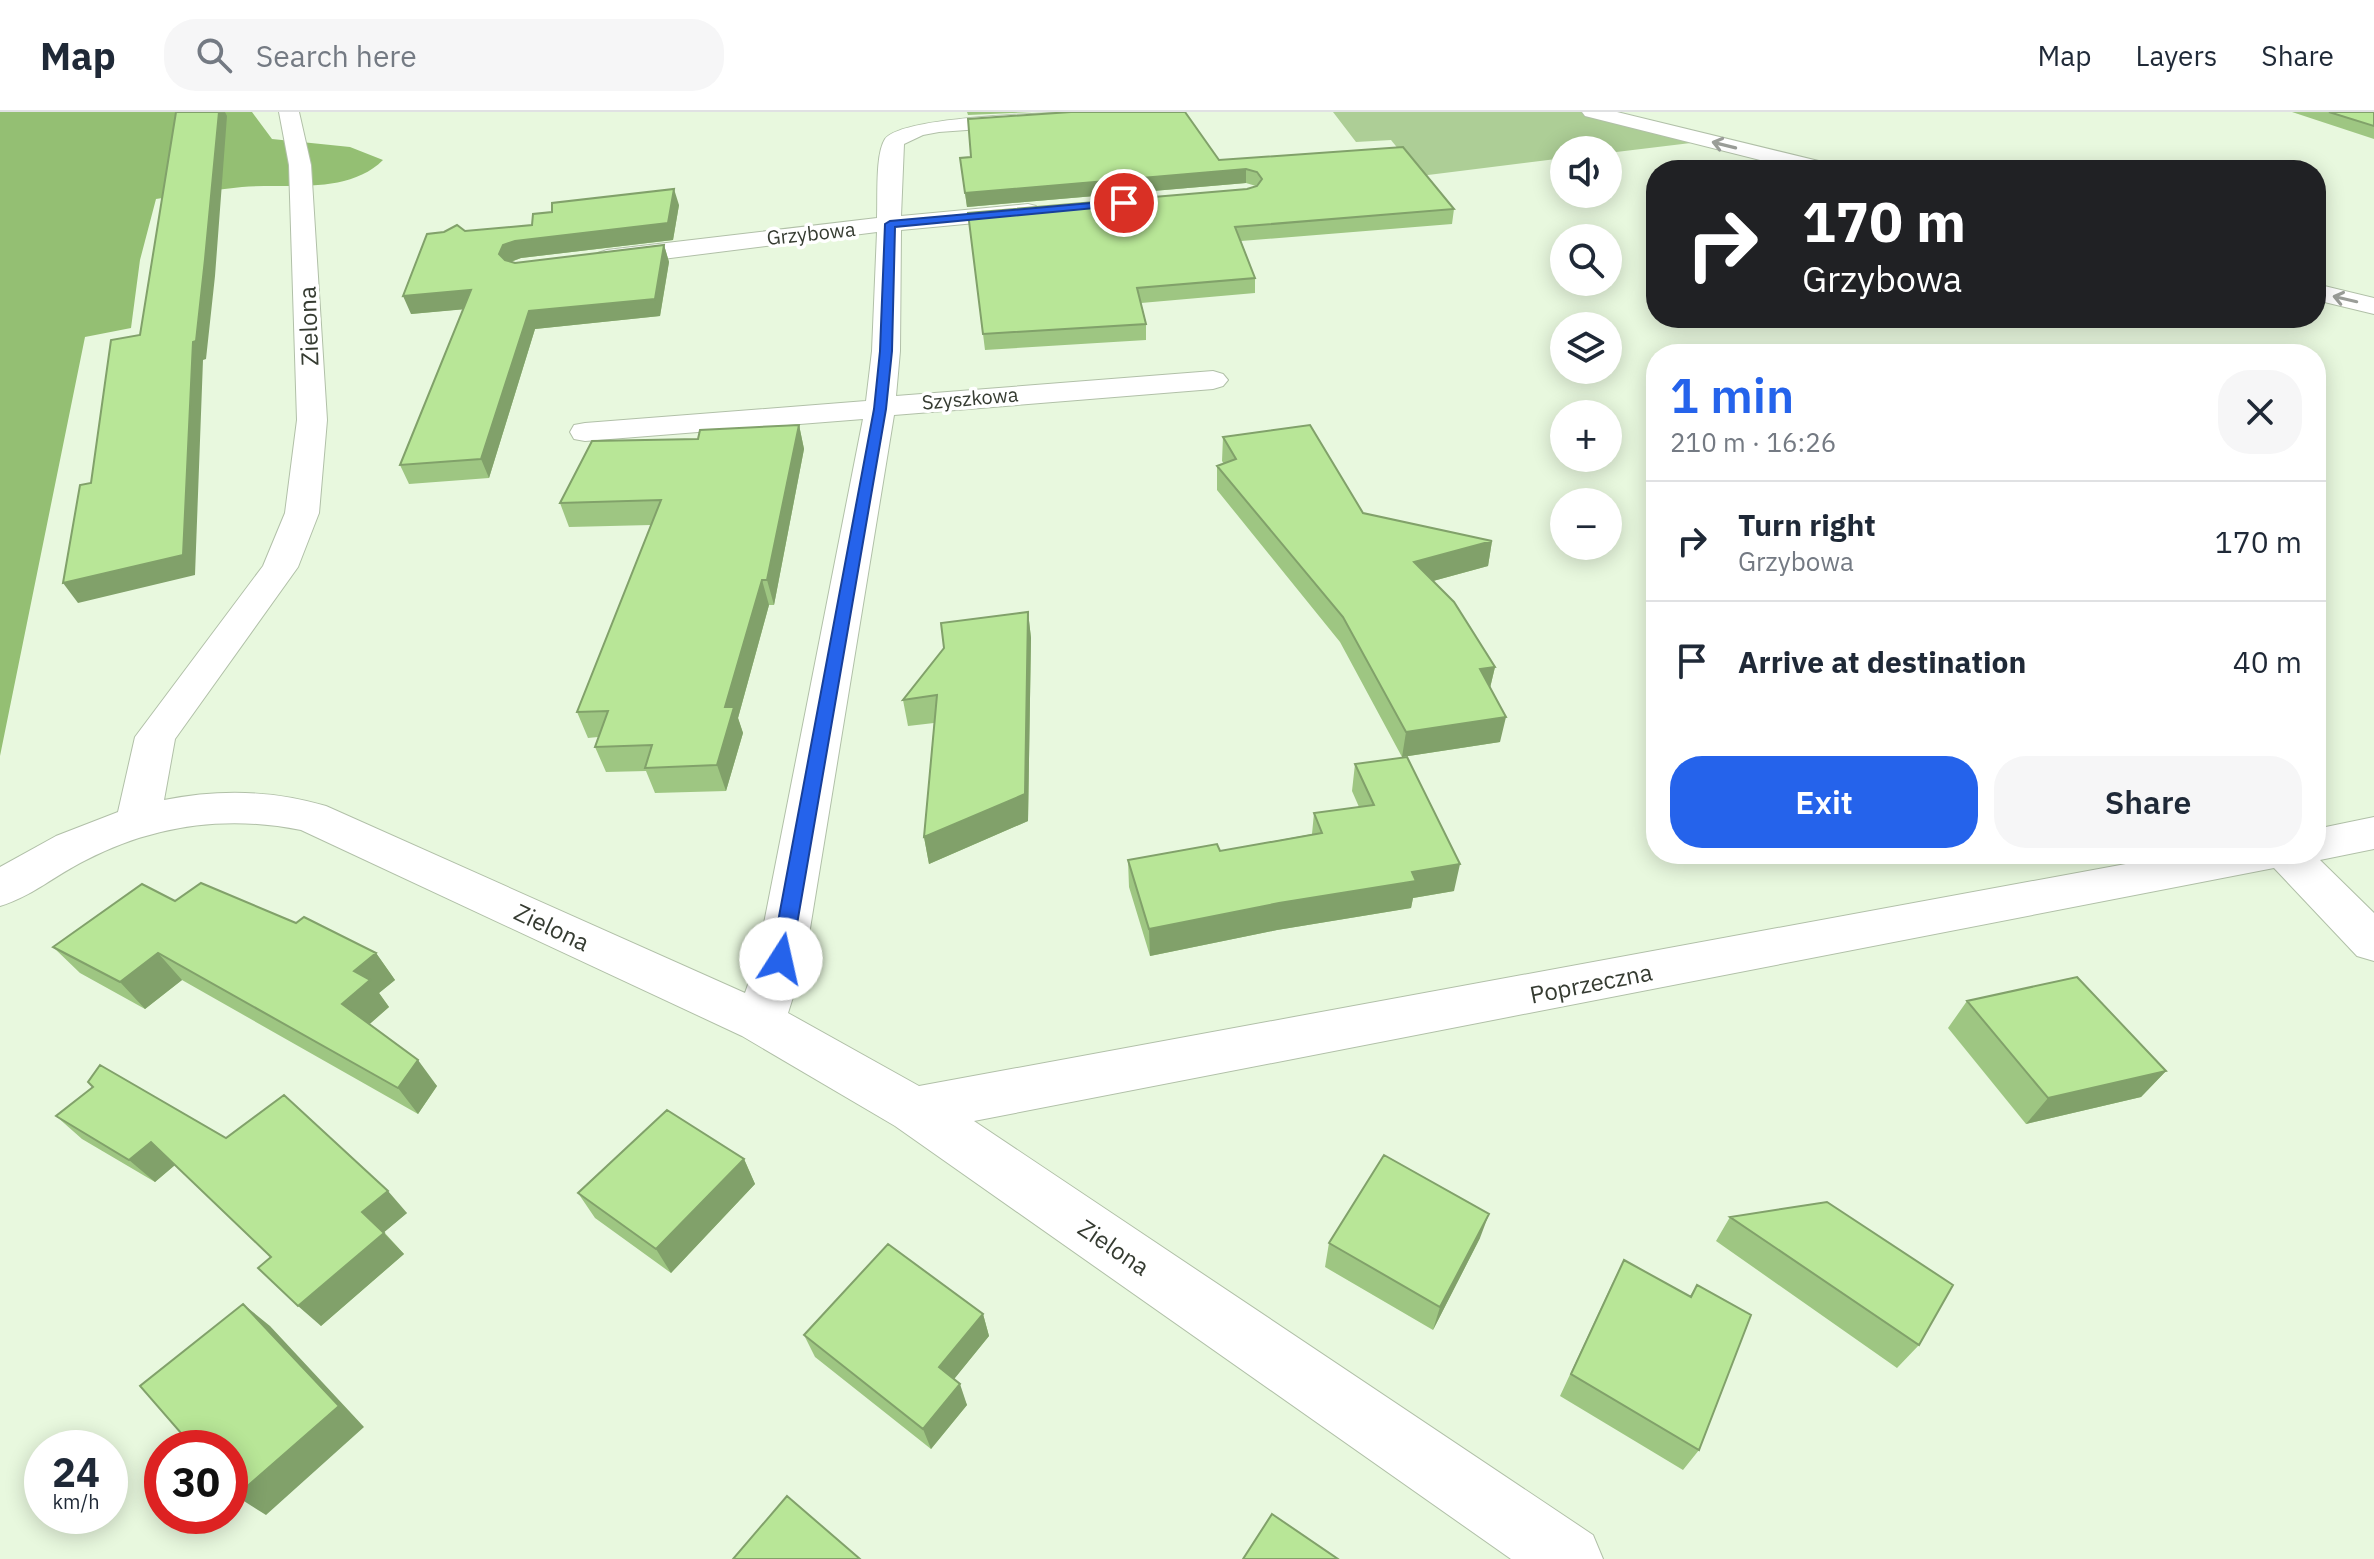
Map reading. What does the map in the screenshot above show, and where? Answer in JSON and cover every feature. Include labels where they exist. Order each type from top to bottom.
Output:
[{"type":"street","name":"Zielona","points":[[289,112],[300,165],[312,420],[302,513],[280,567],[155,737],[138,821],[184,810],[242,805],[280,808],[311,817],[760,1022],[914,1110],[1569,1559]]},
{"type":"street","points":[[760,1022],[781,959],[880,409],[886,351],[891,150],[895,140],[904,134],[939,126],[1128,112]]},
{"type":"street","points":[[1592,112],[1786,160]]},
{"type":"street","name":"Grzybowa","points":[[584,261],[890,224],[1047,210]]},
{"type":"street","points":[[2326,294],[2374,306]]},
{"type":"street","name":"Szyszkowa","points":[[585,432],[880,409],[918,402],[1213,380]]},
{"type":"street","points":[[0,889],[32,867],[98,834],[138,821]]},
{"type":"street","points":[[2326,843],[2374,833]]},
{"type":"street","name":"Poprzeczna","points":[[914,1110],[2215,864]]},
{"type":"street","points":[[2297,864],[2374,943]]},
{"type":"green space","points":[[0,112],[252,112],[272,139],[350,147],[383,160],[369,171],[335,183],[242,187],[156,199],[140,260],[131,328],[85,337],[0,756]]},
{"type":"green space","points":[[1333,112],[1581,112],[1699,142],[1622,151],[1622,136],[1550,136],[1550,160],[1420,176],[1391,140],[1356,142]]},
{"type":"building","points":[[176,112],[219,112],[196,341],[193,342],[183,555],[63,583],[80,485],[91,483],[111,340],[140,335]]},
{"type":"building","points":[[1071,112],[1185,112],[1219,160],[1403,147],[1454,209],[1235,227],[1255,278],[1137,288],[1146,324],[983,334],[968,213],[1247,189],[1257,186],[1262,179],[1257,172],[1246,169],[965,193],[960,158],[971,157],[968,119]]},
{"type":"building","points":[[2329,112],[2374,112],[2374,126]]},
{"type":"building","points":[[674,189],[668,223],[503,245],[499,254],[515,263],[664,245],[655,299],[529,311],[481,459],[400,465],[471,290],[403,296],[427,234],[444,232],[457,225],[465,231],[532,225],[533,214],[552,212],[552,203]]},
{"type":"building","points":[[799,425],[767,580],[762,580],[725,707],[734,707],[717,765],[645,768],[652,745],[595,747],[608,711],[577,712],[661,500],[560,503],[592,441],[698,439],[700,430]]},
{"type":"building","points":[[1310,425],[1363,513],[1492,541],[1414,562],[1454,602],[1495,667],[1480,669],[1506,717],[1406,732],[1343,617],[1217,466],[1236,459],[1223,437]]},
{"type":"building","points":[[1028,612],[1025,794],[924,837],[937,695],[903,700],[944,648],[941,623]]},
{"type":"building","points":[[1407,757],[1460,864],[1412,872],[1416,881],[1279,903],[1149,929],[1128,860],[1217,844],[1220,851],[1322,833],[1314,813],[1374,805],[1355,764]]},
{"type":"building","points":[[201,883],[296,923],[304,917],[376,953],[354,971],[370,980],[342,1004],[418,1060],[398,1088],[158,953],[120,982],[53,947],[142,884],[175,901]]},
{"type":"building","points":[[2077,977],[2166,1071],[2048,1098],[1967,1001]]},
{"type":"building","points":[[100,1065],[226,1138],[284,1095],[388,1191],[362,1212],[384,1233],[298,1306],[258,1268],[271,1257],[151,1142],[129,1160],[56,1116],[93,1087],[88,1082]]},
{"type":"building","points":[[667,1110],[744,1159],[656,1249],[578,1193]]},
{"type":"building","points":[[1384,1155],[1489,1214],[1440,1307],[1329,1243]]},
{"type":"building","points":[[1827,1202],[1953,1285],[1919,1345],[1730,1217]]},
{"type":"building","points":[[888,1244],[983,1314],[939,1367],[960,1384],[923,1429],[804,1335]]},
{"type":"building","points":[[1624,1260],[1691,1297],[1697,1285],[1751,1315],[1699,1450],[1571,1374]]},
{"type":"building","points":[[243,1304],[339,1406],[248,1486],[248,1430],[178,1430],[140,1386]]},
{"type":"building","points":[[787,1496],[860,1559],[733,1559]]},
{"type":"building","points":[[1272,1514],[1338,1559],[1243,1559]]},
{"type":"route","points":[[781,959],[880,409],[886,351],[890,224],[1124,203]]}]
